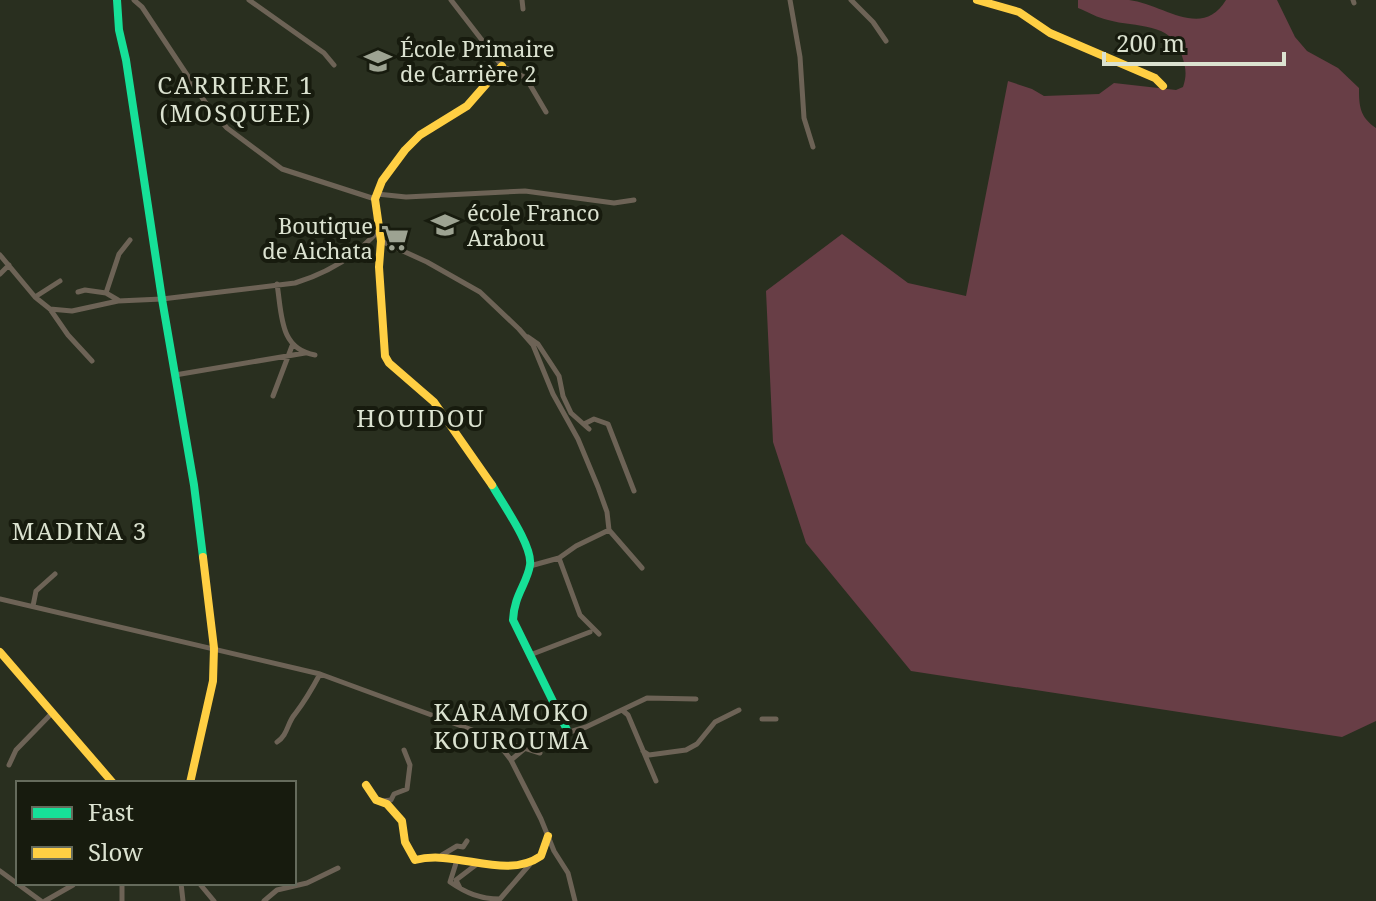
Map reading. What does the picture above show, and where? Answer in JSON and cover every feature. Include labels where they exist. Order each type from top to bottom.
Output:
[{"type":"street","points":[[117,0],[149,221],[194,485],[214,648],[213,681],[190,781]]},
{"type":"street","points":[[134,0],[142,7],[207,105],[227,128],[282,169],[376,197],[525,191],[614,203],[634,200]]},
{"type":"street","points":[[249,0],[324,53],[334,65]]},
{"type":"street","points":[[451,0],[502,66],[526,78],[546,112]]},
{"type":"street","points":[[522,0],[523,9]]},
{"type":"street","points":[[790,0],[800,57],[804,118],[813,147]]},
{"type":"street","points":[[851,0],[873,22],[886,41]]},
{"type":"street","points":[[977,0],[1019,12],[1050,33],[1155,78],[1163,86]]},
{"type":"street","points":[[502,66],[467,106],[412,142],[382,181],[376,197],[381,241],[379,267],[385,356],[434,402],[458,433],[491,483],[529,552],[530,566],[514,603],[513,620],[568,732]]},
{"type":"street","points":[[50,309],[72,311],[118,301],[162,299],[315,277],[360,250],[378,231]]},
{"type":"street","points":[[106,293],[119,254],[130,240]]},
{"type":"street","points":[[381,241],[480,292],[538,344],[559,376],[571,413],[587,426],[594,419],[608,424],[634,491]]},
{"type":"street","points":[[0,255],[92,361]]},
{"type":"street","points":[[0,274],[9,265]]},
{"type":"street","points":[[35,297],[60,281]]},
{"type":"street","points":[[277,284],[284,334],[292,346],[315,355]]},
{"type":"street","points":[[78,292],[106,293],[118,301]]},
{"type":"street","points":[[521,331],[536,351],[553,394],[578,439],[603,499],[609,530],[642,568]]},
{"type":"street","points":[[273,396],[292,346]]},
{"type":"street","points":[[175,375],[305,353]]},
{"type":"street","points":[[530,566],[559,558],[609,530]]},
{"type":"street","points":[[559,558],[580,615],[599,634]]},
{"type":"street","points":[[33,606],[36,591],[55,574]]},
{"type":"street","points":[[0,599],[320,674],[540,753]]},
{"type":"street","points":[[530,655],[590,632]]},
{"type":"street","points":[[0,652],[111,781]]},
{"type":"street","points":[[277,742],[284,738],[293,715],[303,706],[320,674]]},
{"type":"street","points":[[511,760],[530,744],[586,727],[647,698],[696,699]]},
{"type":"street","points":[[622,710],[628,715],[656,781]]},
{"type":"street","points":[[643,751],[649,755],[686,750],[697,744],[715,722],[739,710]]},
{"type":"street","points":[[9,765],[16,750],[53,712]]},
{"type":"street","points":[[762,719],[776,719]]},
{"type":"street","points":[[494,738],[511,760],[554,851],[568,873],[575,901]]},
{"type":"street","points":[[382,802],[407,789],[410,765],[404,750]]},
{"type":"street","points":[[366,785],[376,800],[387,804],[402,821],[405,842],[415,860],[440,856],[457,846],[463,847],[467,841]]},
{"type":"street","points":[[457,860],[450,882],[481,898],[500,899],[541,856],[548,836]]},
{"type":"street","points":[[440,856],[477,864],[532,863]]},
{"type":"street","points":[[460,889],[456,880],[477,864]]},
{"type":"street","points":[[264,901],[277,890],[307,883],[338,868]]},
{"type":"street","points":[[20,885],[43,901],[73,885]]},
{"type":"street","points":[[201,885],[214,901]]},
{"type":"shaded area","points":[[1078,0],[1129,0],[1194,19],[1216,12],[1226,0],[1277,0],[1295,37],[1307,51],[1338,68],[1359,88],[1362,111],[1376,128],[1376,721],[1342,737],[911,671],[806,543],[773,442],[766,291],[842,234],[908,283],[966,296],[1008,81],[1044,96],[1099,94],[1114,83],[1176,90],[1183,87],[1182,56],[1170,37],[1152,28],[1104,19],[1078,8]]},
{"type":"traffic: fast","points":[[117,0],[119,30],[194,485],[203,557]]},
{"type":"traffic: fast","points":[[492,485],[522,536],[530,557],[513,620],[568,732]]},
{"type":"traffic: slow","points":[[977,0],[1019,12],[1050,33],[1155,78],[1163,86]]},
{"type":"traffic: slow","points":[[492,485],[434,402],[385,356],[379,267],[381,241],[375,199],[382,181],[405,150],[420,135],[467,106],[502,66]]},
{"type":"traffic: slow","points":[[190,781],[213,681],[214,648],[203,557]]},
{"type":"traffic: slow","points":[[0,652],[111,781]]},
{"type":"traffic: slow","points":[[366,785],[376,800],[387,804],[402,821],[405,842],[415,860],[447,858],[512,866],[541,856],[548,836]]},
{"type":"place","name":"École Primaire de Carrière 2","points":[[378,61]]},
{"type":"place","name":"école Franco Arabou","points":[[445,225]]},
{"type":"place","name":"Boutique de Aichata","points":[[395,238]]},
{"type":"district","name":"CARRIERE 1 (MOSQUEE)","points":[[236,98]]},
{"type":"district","name":"HOUIDOU","points":[[421,417]]},
{"type":"district","name":"MADINA 3","points":[[80,530]]},
{"type":"district","name":"KARAMOKO KOUROUMA","points":[[512,725]]}]
